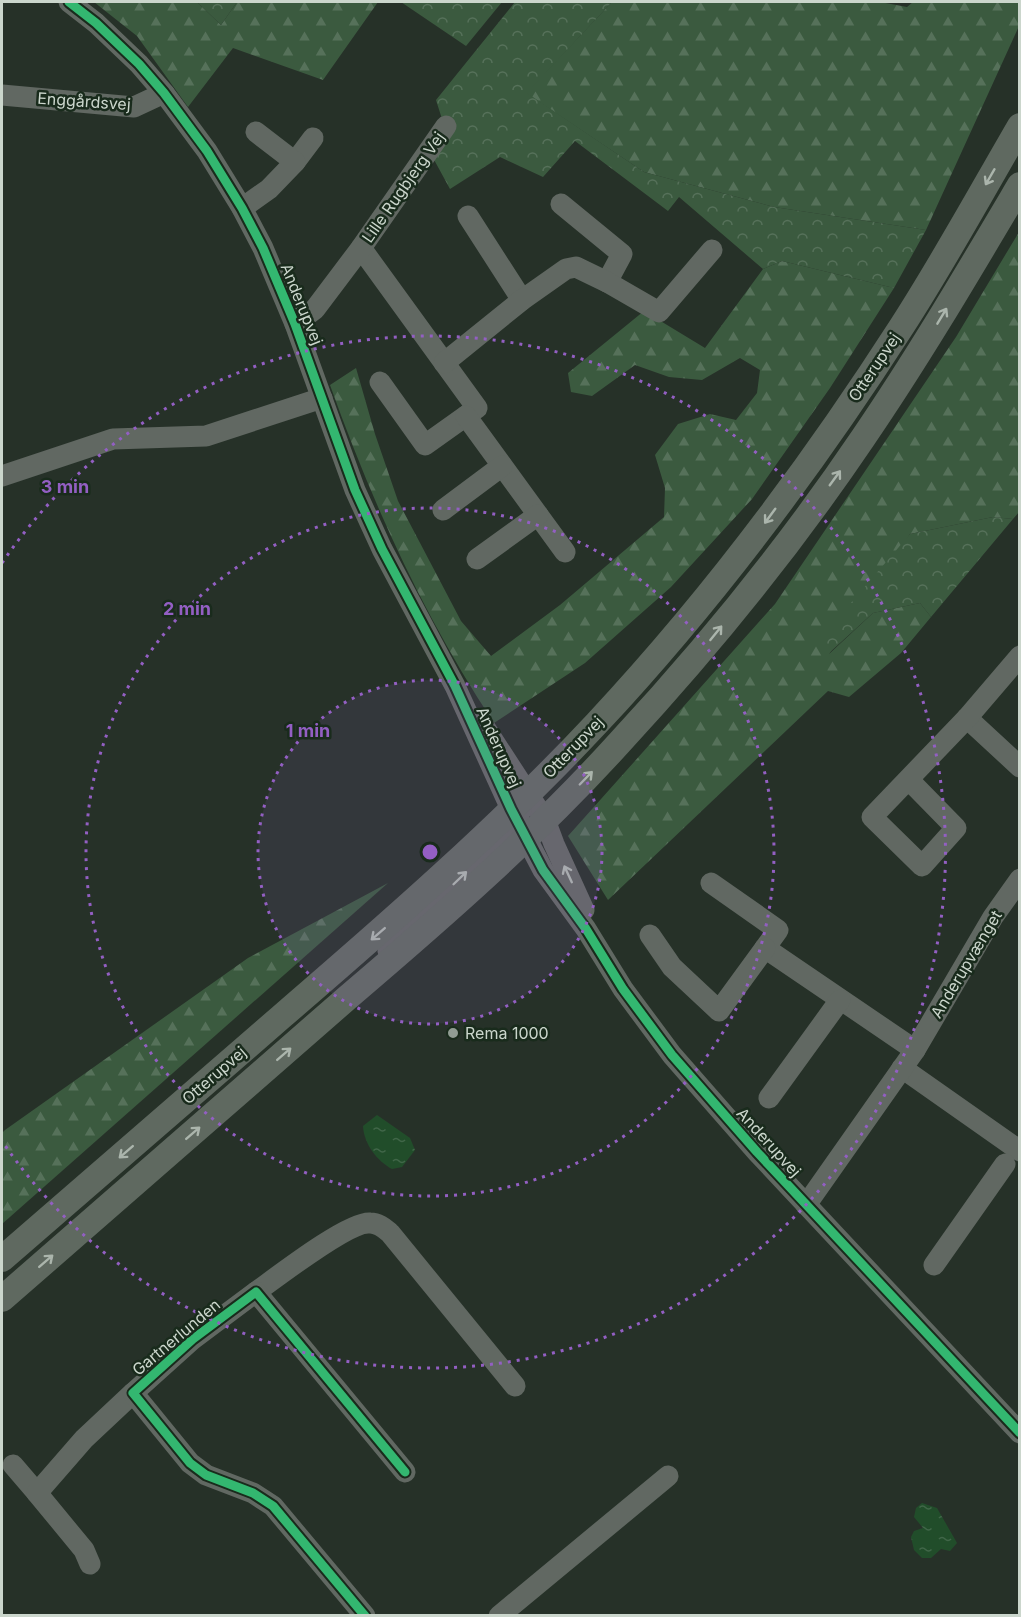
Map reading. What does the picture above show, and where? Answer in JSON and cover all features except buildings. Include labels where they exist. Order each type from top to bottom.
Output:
[{"type":"main road","name":"Otterupvej","points":[[2,1299],[403,951],[527,815],[597,723],[685,624],[765,523],[838,421],[903,324],[1020,126]]},
{"type":"main road","name":"Otterupvej","points":[[2,1260],[384,928],[619,744],[708,643],[789,543],[863,439],[922,349],[1020,185]]},
{"type":"street","name":"Anderupvej","points":[[69,2],[96,23],[164,93],[207,151],[242,208],[263,248],[295,324],[356,490],[382,549],[455,686],[493,738],[527,815],[585,912],[586,929],[623,989],[672,1055],[757,1152],[1020,1433]]},
{"type":"street","name":"Enggårdsvej","points":[[2,95],[134,107],[164,93]]},
{"type":"street","name":"Lille Rugbjerg Vej","points":[[295,324],[315,309],[361,248],[446,126]]},
{"type":"street","points":[[256,132],[295,162]]},
{"type":"street","points":[[242,208],[269,189],[295,162],[313,138]]},
{"type":"street","points":[[561,204],[622,254],[607,282]]},
{"type":"street","points":[[468,216],[522,300]]},
{"type":"street","name":"Lille Rugbjerg Vej","points":[[361,248],[477,408],[466,416]]},
{"type":"street","points":[[444,363],[522,300],[566,269],[576,267],[659,312],[712,250]]},
{"type":"street","points":[[380,382],[425,445],[466,416],[565,552]]},
{"type":"street","points":[[2,476],[113,439],[206,436],[322,398]]},
{"type":"street","points":[[442,510],[502,466]]},
{"type":"street","points":[[477,560],[538,515]]},
{"type":"street","points":[[909,780],[967,718],[1020,656]]},
{"type":"street","points":[[967,718],[1020,767]]},
{"type":"street","name":"Anderupvænget","points":[[806,1205],[915,1050],[993,917],[1020,879]]},
{"type":"street","points":[[650,935],[672,967],[719,1011],[778,930],[711,883]]},
{"type":"street","points":[[765,948],[915,1050]]},
{"type":"street","points":[[770,1098],[840,1000]]},
{"type":"street","points":[[902,1068],[1014,1159],[934,1265]]},
{"type":"street","name":"Gartnerlunden","points":[[37,1493],[84,1439],[194,1339],[312,1252],[359,1224],[369,1222],[380,1224],[390,1233],[515,1386]]},
{"type":"street","points":[[256,1292],[405,1473]]},
{"type":"street","name":"Gartnerlunden","points":[[133,1393],[190,1463],[206,1475],[253,1493],[273,1506],[365,1616]]},
{"type":"street","points":[[13,1465],[84,1550],[90,1564]]},
{"type":"street","points":[[499,1616],[668,1476]]},
{"type":"green space","points":[[94,2],[197,2],[221,25],[237,2],[378,2],[323,80],[233,48],[188,107],[137,36]]},
{"type":"green space","points":[[197,2],[237,2],[221,25]]},
{"type":"green space","points":[[401,2],[502,2],[466,46]]},
{"type":"green space","points":[[515,2],[612,2],[527,93],[644,172],[774,207],[926,230],[894,288],[782,261],[763,269],[679,197],[668,211],[575,141],[543,177],[500,157],[450,189],[426,145],[442,119],[436,100]]},
{"type":"green space","points":[[612,2],[880,2],[907,7],[913,2],[1019,2],[1019,26],[926,230],[774,207],[644,172],[526,93]]},
{"type":"green space","points":[[1019,232],[1019,512],[1013,519],[993,517],[910,534],[829,654],[873,613],[920,603],[931,617],[901,653],[849,697],[828,691],[608,900],[568,836],[775,604],[956,337]]},
{"type":"green space","points":[[782,261],[894,288],[830,388],[752,499],[671,587],[585,663],[494,723],[445,643],[402,559],[364,473],[330,385],[356,368],[398,501],[461,621],[491,656],[560,605],[664,517],[665,488],[655,455],[678,424],[710,414],[736,420],[757,393],[760,370],[740,358],[702,380],[669,377],[635,365],[592,396],[571,392],[568,373],[644,311],[705,348],[763,269]]},
{"type":"green space","points":[[993,517],[1013,519],[931,617],[920,603],[873,613],[828,654],[820,639],[910,534]]},
{"type":"green space","points":[[388,883],[2,1224],[2,1133],[5,1130],[248,958]]},
{"type":"water","points":[[377,1115],[410,1138],[415,1150],[402,1167],[392,1169],[386,1166],[376,1157],[366,1139],[363,1126]]},
{"type":"water","points":[[922,1503],[937,1508],[957,1543],[950,1551],[941,1549],[931,1558],[922,1558],[914,1550],[911,1537],[914,1531],[923,1528],[914,1517],[916,1508]]},
{"type":"cycle path","points":[[69,2],[96,23],[139,64],[164,93],[207,151],[242,208],[263,248],[295,324],[355,490],[382,549],[455,686],[511,809],[543,870],[586,929],[623,989],[672,1055],[757,1152],[1020,1433]]},
{"type":"cycle path","points":[[365,1616],[273,1506],[253,1493],[206,1475],[190,1463],[133,1393],[193,1339],[256,1292],[405,1472]]},
{"type":"place","name":"Rema 1000","points":[[453,1033]]}]
